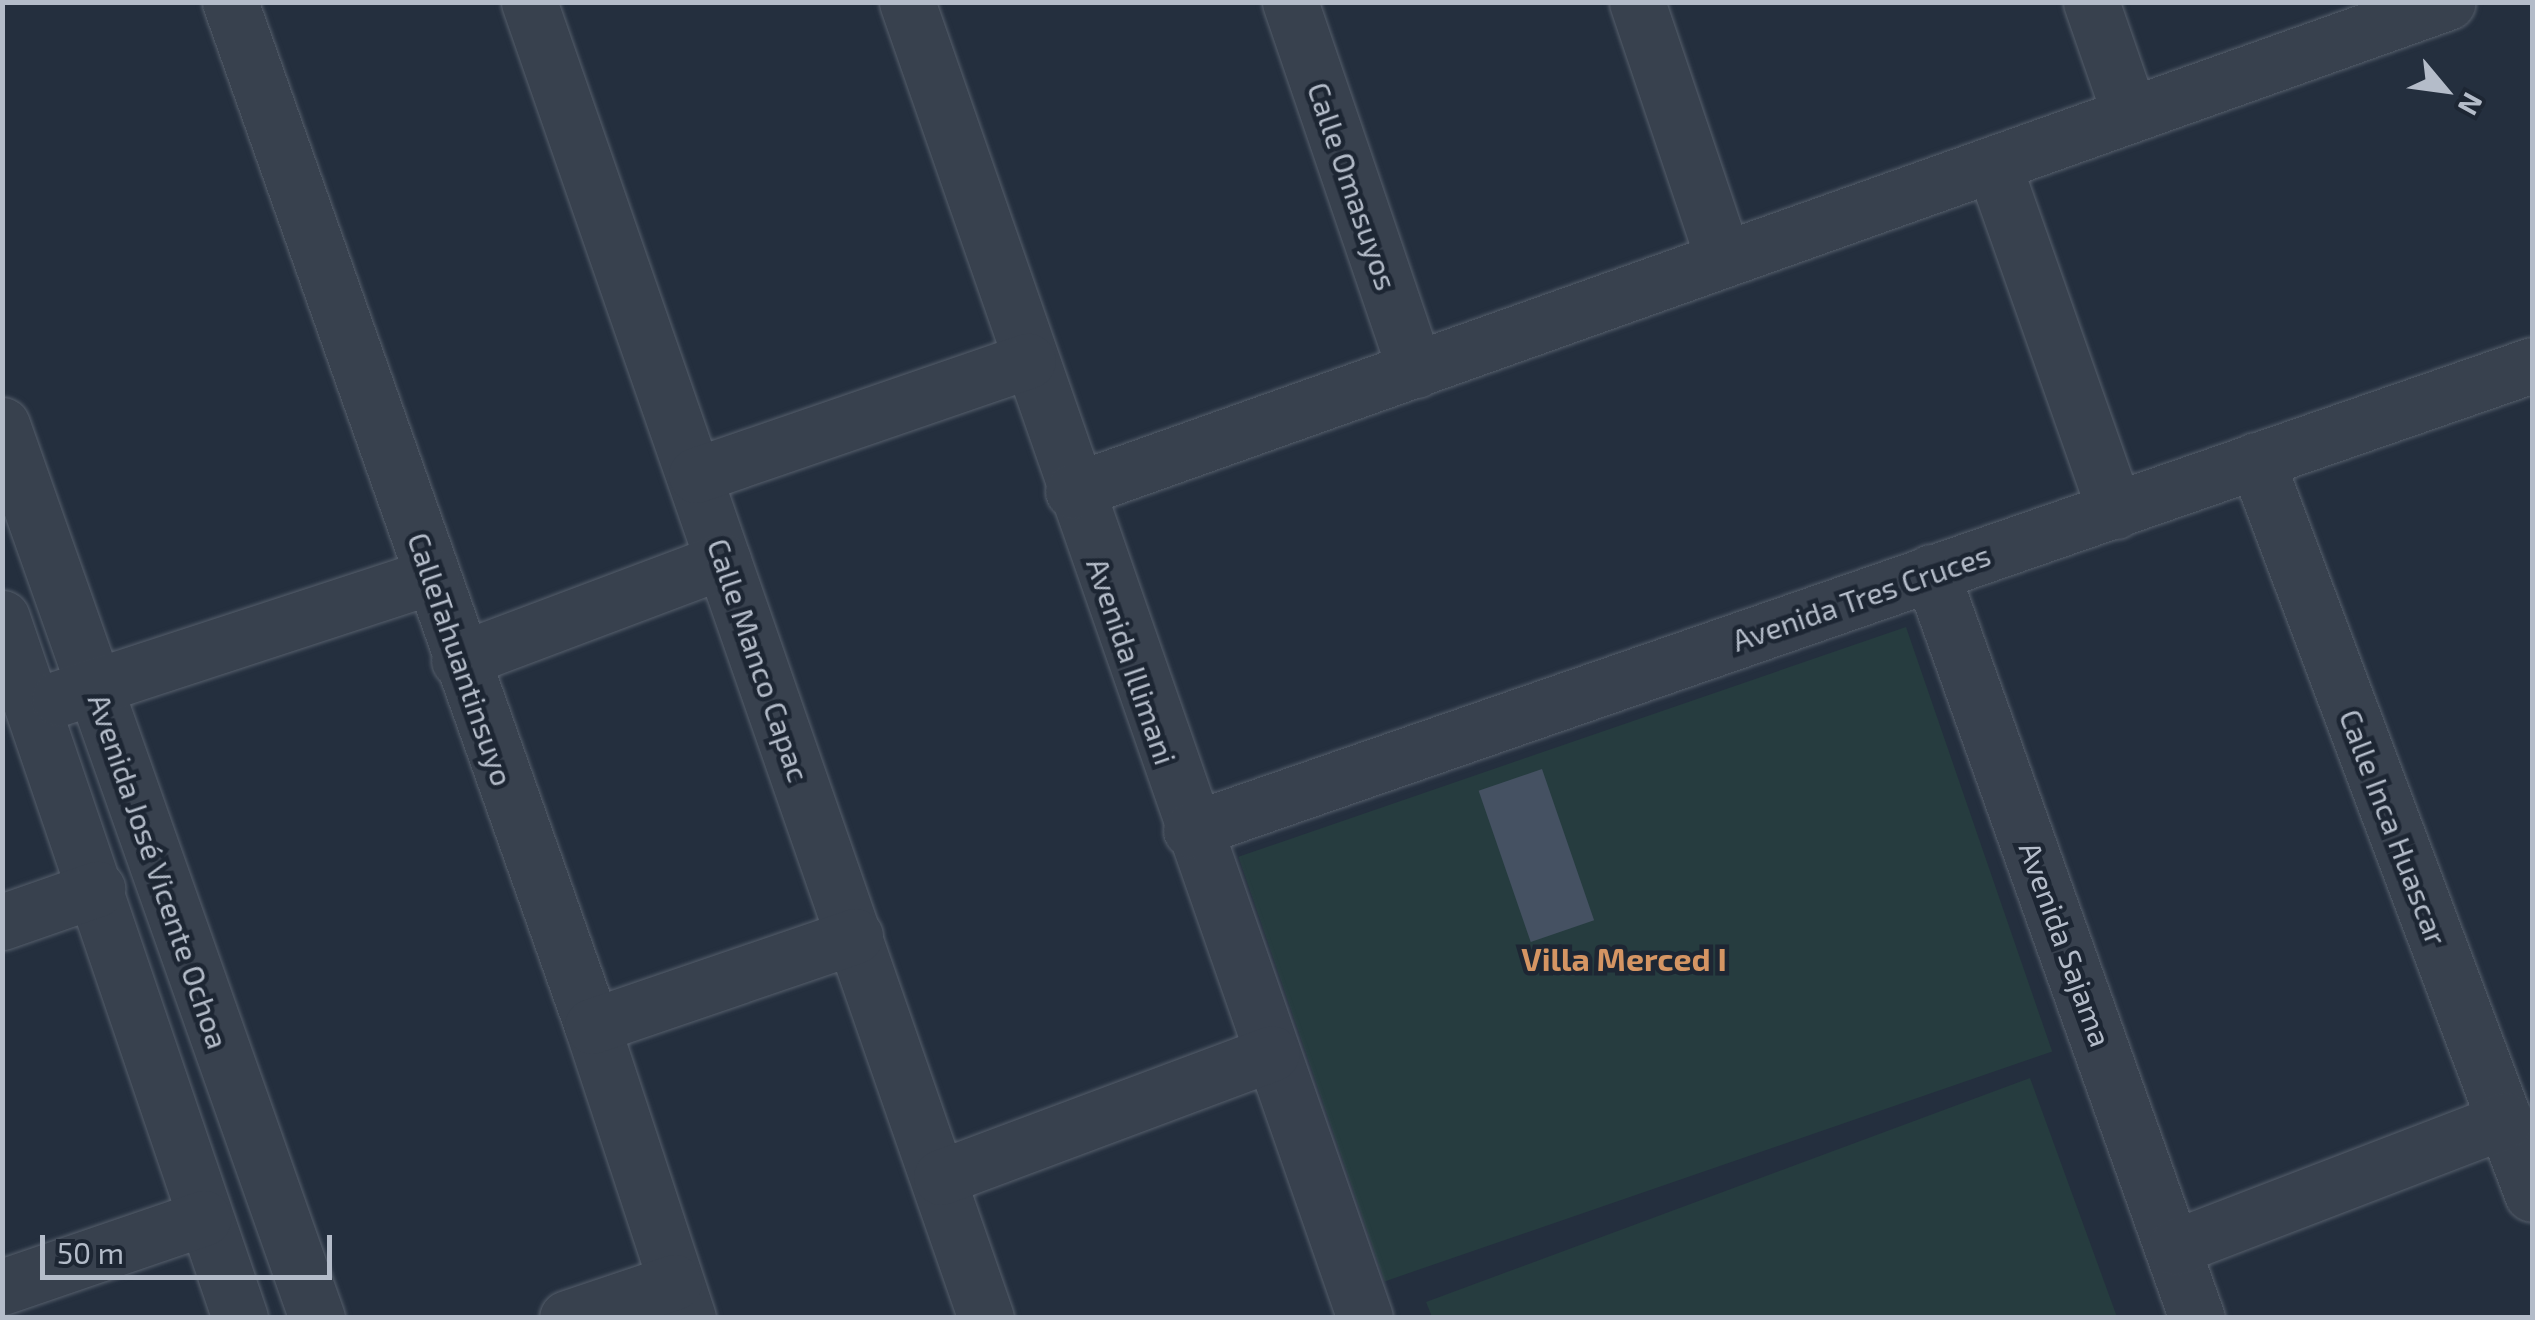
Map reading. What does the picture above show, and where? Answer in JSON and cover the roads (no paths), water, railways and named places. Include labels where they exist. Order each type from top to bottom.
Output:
[{"type":"street","name":"CalleTahuantinsuyo","points":[[230,2],[459,660],[592,1026],[681,1300]]},
{"type":"street","name":"Calle Manco Capac","points":[[530,2],[941,1176],[986,1318]]},
{"type":"street","name":"Avenida Illimani","points":[[907,2],[1073,491],[1364,1318]]},
{"type":"street","name":"Calle Omasuyos","points":[[1290,2],[1415,370]]},
{"type":"street","points":[[1637,2],[1722,255]]},
{"type":"street","points":[[2090,2],[2129,112]]},
{"type":"street","points":[[1073,491],[1415,370],[1722,255],[2448,2]]},
{"type":"street","points":[[1992,164],[2115,511]]},
{"type":"street","points":[[696,475],[1028,361]]},
{"type":"street","name":"Avenida Tres Cruces","points":[[1191,830],[2532,365]]},
{"type":"street","name":"Avenida José Vicente Ochoa","points":[[2,425],[317,1318]]},
{"type":"street","name":"Calle Inca Huascar","points":[[2256,460],[2532,1194]]},
{"type":"street","points":[[459,660],[723,561]]},
{"type":"street","name":"Avenida Sajama","points":[[1931,572],[2176,1247],[2198,1318]]},
{"type":"street","points":[[37,706],[432,576]]},
{"type":"street","points":[[2,618],[37,706],[240,1318]]},
{"type":"street","points":[[2,922],[97,889]]},
{"type":"street","points":[[592,1026],[855,936]]},
{"type":"street","points":[[941,1176],[1272,1053]]},
{"type":"street","points":[[2176,1247],[2505,1120]]},
{"type":"street","points":[[2,1287],[204,1218]]},
{"type":"street","points":[[567,1318],[681,1300]]},
{"type":"district","name":"Villa Merced I","points":[[1624,958]]}]
